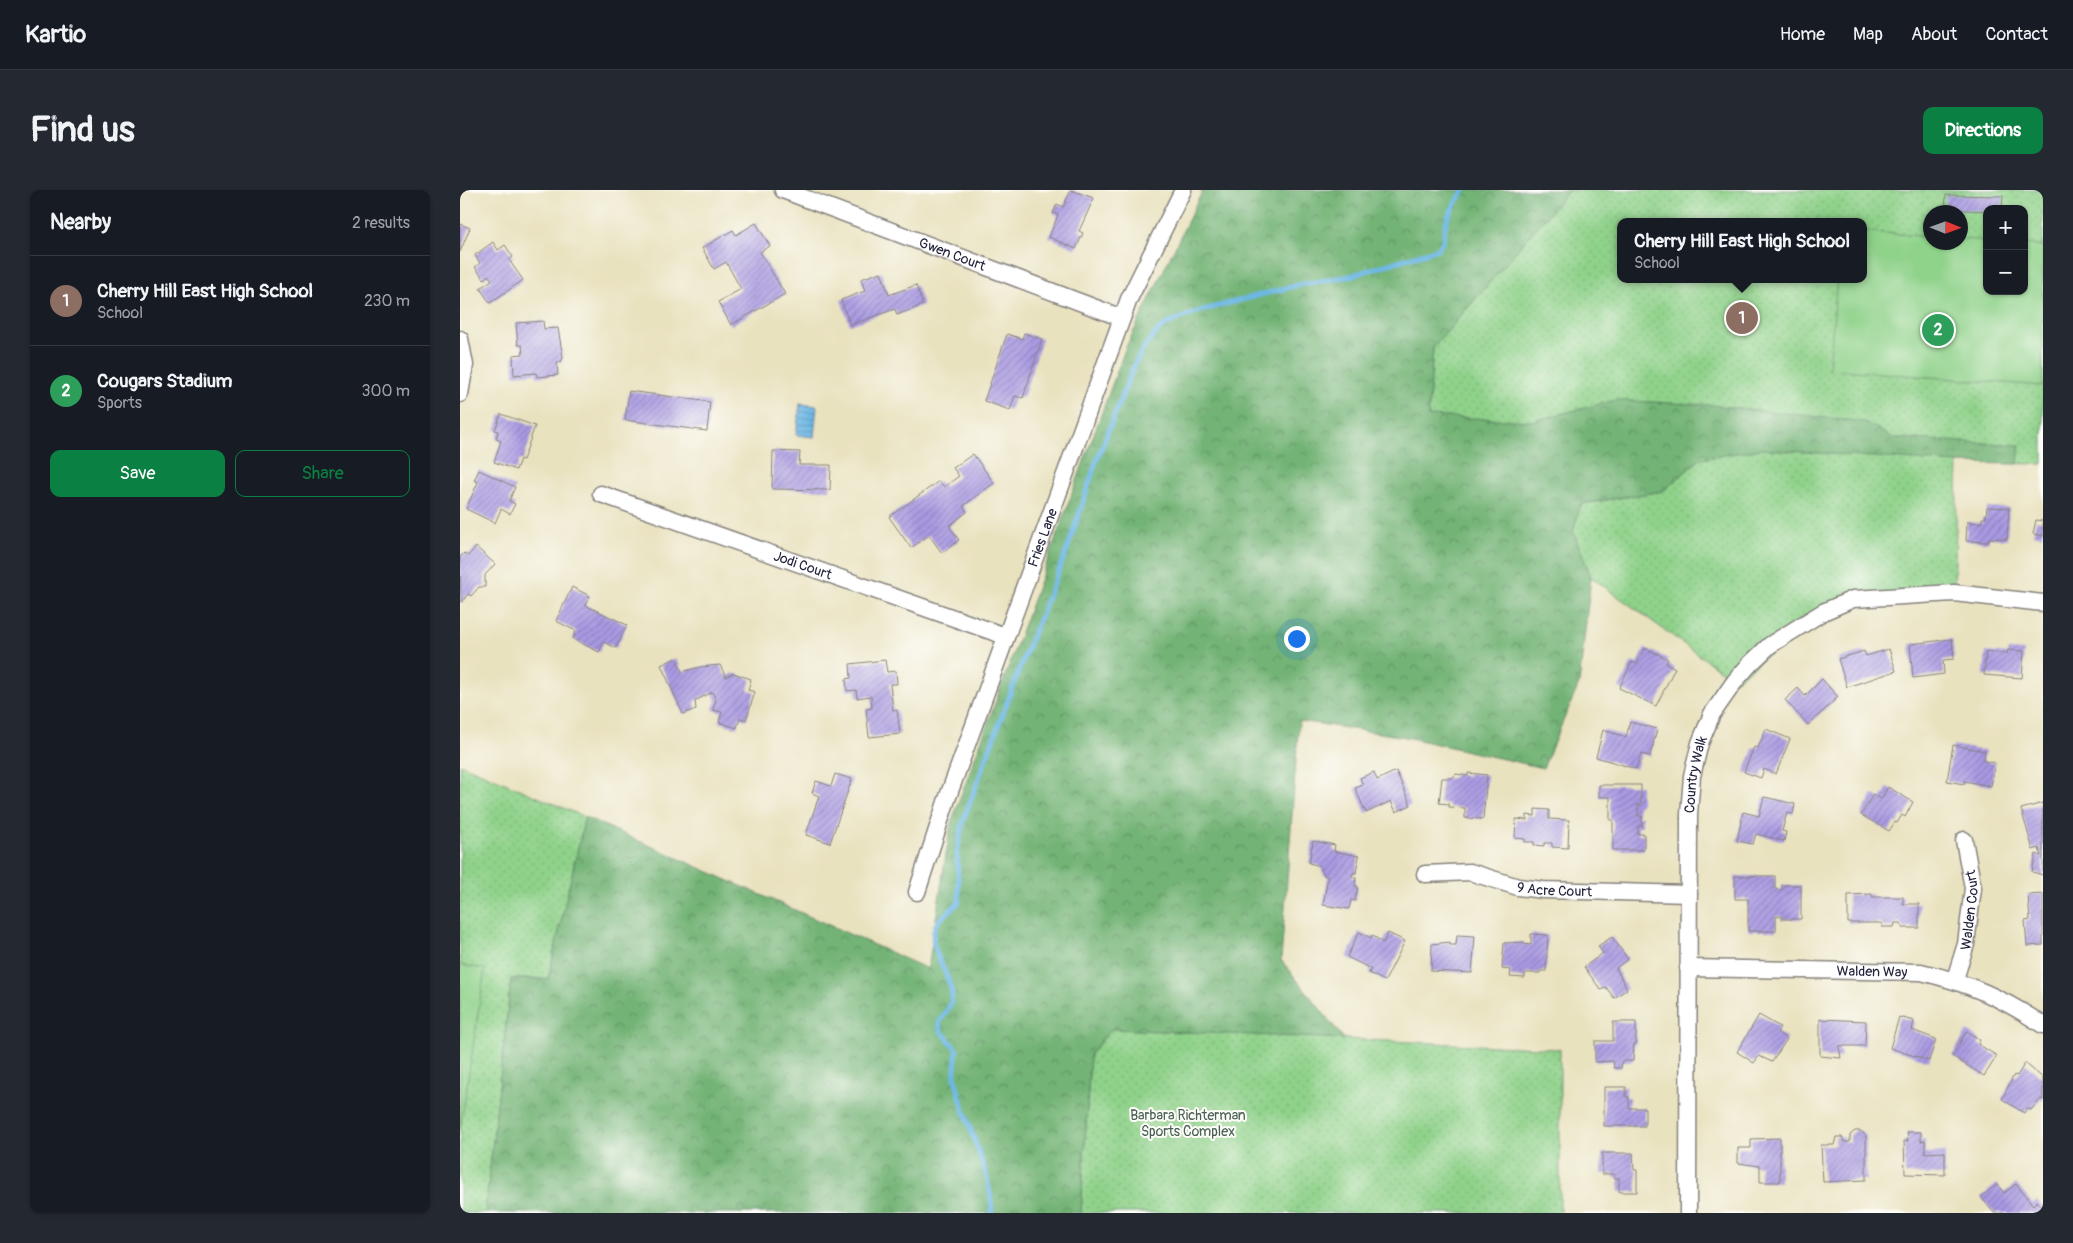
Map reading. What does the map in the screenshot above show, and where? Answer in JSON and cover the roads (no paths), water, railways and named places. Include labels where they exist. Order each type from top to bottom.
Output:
[{"type":"street","name":"Gwen Court","points":[[783,190],[1122,318]]},
{"type":"street","name":"Fries Lane","points":[[917,892],[946,802],[1005,636],[1122,318],[1183,190]]},
{"type":"street","points":[[460,339],[465,365],[460,394]]},
{"type":"street","name":"Jodi Court","points":[[601,494],[1005,636]]},
{"type":"street","name":"Country Walk","points":[[1688,1213],[1689,814],[1692,776],[1700,743],[1712,714],[1735,681],[1770,645],[1823,612],[1853,599],[1954,593],[2043,603]]},
{"type":"street","name":"Walden Court","points":[[1955,979],[1966,944],[1973,888],[1964,840]]},
{"type":"street","name":"9 Acre Court","points":[[1425,874],[1470,872],[1518,887],[1543,890],[1689,894]]},
{"type":"street","name":"Walden Way","points":[[1688,968],[1921,972],[1955,979],[2007,1001],[2043,1025]]},
{"type":"water","points":[[800,404],[817,406],[814,437],[796,435]]},
{"type":"waterway","points":[[992,1213],[987,1178],[964,1111],[955,1076],[957,1050],[941,1031],[939,1024],[951,1004],[952,997],[948,979],[933,941],[934,932],[937,923],[959,902],[957,852],[963,821],[1022,662],[1068,547],[1096,462],[1135,363],[1145,346],[1159,330],[1169,323],[1200,311],[1298,285],[1350,276],[1438,249],[1441,246],[1448,218],[1464,190]]},
{"type":"place","name":"Cherry Hill East High School","points":[[1742,318]]},
{"type":"place","name":"Cougars Stadium","points":[[1938,330]]},
{"type":"park label","name":"Barbara Richterman Sports Complex","points":[[1188,1124]]}]
